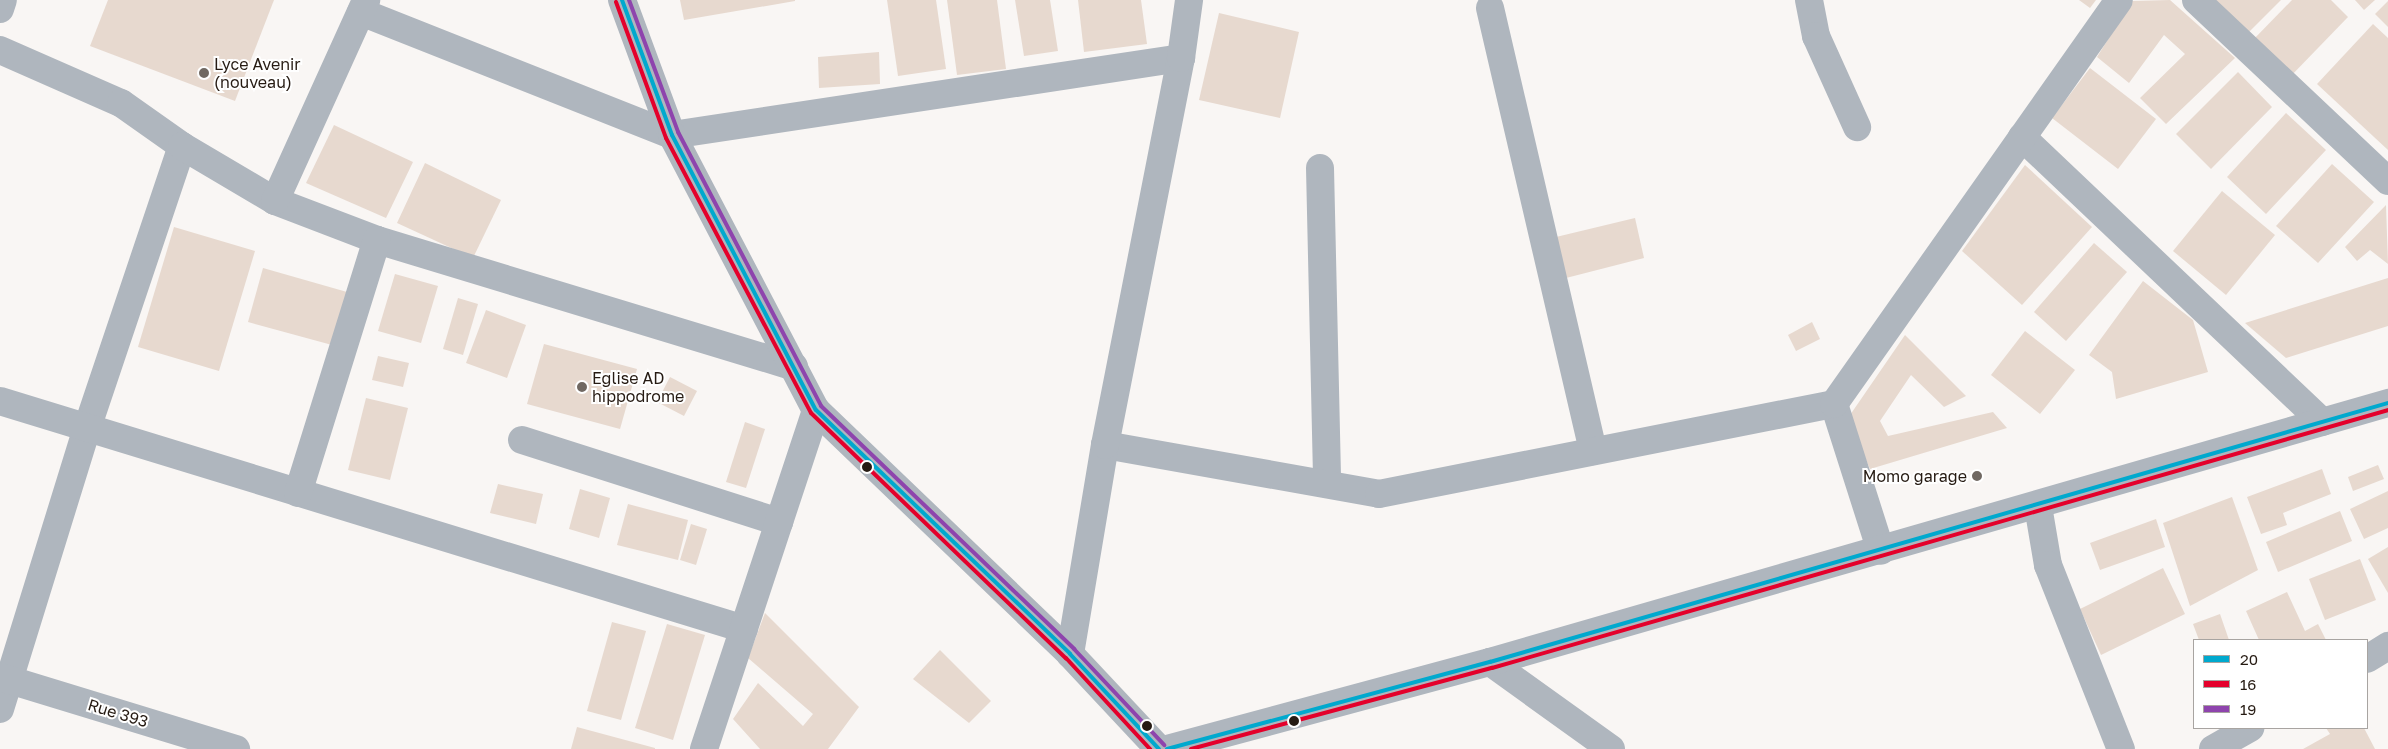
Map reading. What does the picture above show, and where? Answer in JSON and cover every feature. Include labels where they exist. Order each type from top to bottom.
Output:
[{"type":"street","points":[[0,9],[3,0]]},
{"type":"street","points":[[622,0],[672,135],[816,410],[1070,654],[1159,749]]},
{"type":"street","points":[[1070,654],[1105,445],[1181,58],[1189,0]]},
{"type":"street","points":[[1809,0],[1816,36],[1857,127]]},
{"type":"street","points":[[1105,445],[1379,494],[1834,404],[2119,0]]},
{"type":"street","points":[[2196,0],[2388,181]]},
{"type":"street","points":[[275,201],[363,6],[672,135],[1181,58]]},
{"type":"street","points":[[1490,8],[1593,452]]},
{"type":"street","points":[[0,50],[121,103],[182,146],[275,201],[377,240],[794,367]]},
{"type":"street","points":[[2022,137],[2322,422]]},
{"type":"street","points":[[0,709],[5,678],[182,146]]},
{"type":"street","points":[[1320,168],[1327,484]]},
{"type":"street","points":[[298,492],[377,240]]},
{"type":"street","points":[[0,401],[744,629]]},
{"type":"street","points":[[1167,749],[1490,662],[2038,506],[2388,403]]},
{"type":"street","points":[[1834,404],[1881,551]]},
{"type":"street","points":[[706,748],[816,410]]},
{"type":"street","points":[[522,440],[779,522]]},
{"type":"street","points":[[2038,506],[2048,565],[2121,749]]},
{"type":"street","points":[[2368,658],[2388,646]]},
{"type":"street","points":[[1490,662],[1611,749]]},
{"type":"street","name":"Rue 393","points":[[5,678],[236,749]]},
{"type":"street","points":[[2213,749],[2248,729]]},
{"type":"building","name":"Lyce Avenir (nouveau)","points":[[108,0],[274,0],[235,101],[90,46]]},
{"type":"building","points":[[680,0],[795,0],[795,1],[684,20]]},
{"type":"building","points":[[887,0],[936,0],[946,69],[898,76]]},
{"type":"building","points":[[947,0],[997,0],[1006,69],[957,75]]},
{"type":"building","points":[[1015,0],[1050,0],[1058,51],[1024,56]]},
{"type":"building","points":[[1078,0],[1141,0],[1147,44],[1084,52]]},
{"type":"building","points":[[2079,0],[2096,0],[2090,8]]},
{"type":"building","points":[[2170,0],[2235,58],[2166,124],[2140,98],[2185,54],[2164,35],[2129,83],[2097,57],[2132,1]]},
{"type":"building","points":[[2211,0],[2281,0],[2246,35]]},
{"type":"building","points":[[2292,0],[2331,0],[2348,17],[2288,79],[2251,42]]},
{"type":"building","points":[[2355,0],[2375,0],[2364,10]]},
{"type":"building","points":[[2388,1],[2388,27],[2375,14]]},
{"type":"building","points":[[1219,13],[1299,32],[1280,118],[1199,100]]},
{"type":"building","points":[[2373,24],[2388,38],[2388,150],[2317,84]]},
{"type":"building","points":[[879,52],[880,84],[819,88],[818,57]]},
{"type":"building","points":[[2090,68],[2156,119],[2118,169],[2052,118]]},
{"type":"building","points":[[2238,72],[2272,107],[2211,169],[2176,134]]},
{"type":"building","points":[[2286,113],[2326,150],[2266,214],[2227,177]]},
{"type":"building","points":[[334,125],[413,162],[386,218],[306,183]]},
{"type":"building","points":[[425,163],[501,200],[473,258],[397,223]]},
{"type":"building","points":[[2332,164],[2374,202],[2318,263],[2276,226]]},
{"type":"building","points":[[2025,165],[2092,227],[2022,305],[1962,251]]},
{"type":"building","points":[[2222,191],[2275,235],[2226,295],[2173,251]]},
{"type":"building","points":[[2386,205],[2388,264],[2370,250],[2357,261],[2345,247]]},
{"type":"building","points":[[1635,218],[1644,258],[1566,278],[1556,237]]},
{"type":"building","points":[[174,227],[255,251],[219,371],[138,347]]},
{"type":"building","points":[[2094,243],[2127,272],[2066,341],[2034,312]]},
{"type":"building","points":[[263,268],[347,292],[332,345],[248,322]]},
{"type":"building","points":[[395,274],[438,286],[421,343],[378,331]]},
{"type":"building","points":[[2388,278],[2388,326],[2286,358],[2245,323]]},
{"type":"building","points":[[2143,281],[2193,320],[2208,372],[2116,399],[2112,372],[2089,355]]},
{"type":"building","points":[[458,298],[478,304],[463,355],[443,349]]},
{"type":"building","points":[[486,310],[526,325],[507,378],[466,363]]},
{"type":"building","points":[[1812,322],[1820,339],[1796,351],[1788,335]]},
{"type":"building","points":[[2025,331],[2075,370],[2040,414],[1991,375]]},
{"type":"building","points":[[1905,335],[1966,396],[1944,407],[1911,375],[1880,421],[1888,436],[1993,412],[2007,428],[1870,469],[1848,418]]},
{"type":"building","name":"Eglise AD hippodrome","points":[[544,344],[637,369],[620,429],[527,404]]},
{"type":"building","points":[[378,356],[409,363],[403,387],[372,380]]},
{"type":"building","points":[[670,377],[697,391],[684,416],[657,402]]},
{"type":"building","points":[[366,398],[408,408],[390,480],[348,470]]},
{"type":"building","points":[[745,422],[765,429],[746,488],[726,482]]},
{"type":"building","points":[[2378,465],[2384,479],[2353,491],[2348,477]]},
{"type":"building","points":[[2322,469],[2331,494],[2283,513],[2287,525],[2261,534],[2247,497]]},
{"type":"building","points":[[498,484],[543,494],[536,524],[490,513]]},
{"type":"building","points":[[580,489],[610,498],[599,538],[569,529]]},
{"type":"building","points":[[2388,491],[2388,528],[2364,539],[2350,509]]},
{"type":"building","points":[[2232,497],[2258,570],[2190,606],[2163,523]]},
{"type":"building","points":[[628,504],[688,520],[678,560],[617,545]]},
{"type":"building","points":[[2340,511],[2352,541],[2278,572],[2266,542]]},
{"type":"building","points":[[2156,519],[2165,547],[2100,570],[2090,543]]},
{"type":"building","points":[[691,524],[707,529],[696,565],[680,560]]},
{"type":"building","points":[[2388,547],[2388,593],[2368,559]]},
{"type":"building","points":[[2360,559],[2376,600],[2325,620],[2309,579]]},
{"type":"building","points":[[2163,568],[2185,614],[2101,655],[2080,609]]},
{"type":"building","points":[[2287,592],[2305,631],[2318,624],[2326,639],[2259,639],[2246,611]]},
{"type":"building","points":[[765,613],[859,707],[828,749],[760,749],[733,719],[758,683],[803,726],[813,714],[748,658]]},
{"type":"building","points":[[2220,614],[2229,639],[2199,639],[2193,624]]},
{"type":"building","points":[[612,622],[646,631],[621,720],[587,711]]},
{"type":"building","points":[[667,624],[705,635],[673,740],[635,728]]},
{"type":"building","points":[[940,650],[991,701],[969,723],[913,679]]},
{"type":"building","points":[[577,727],[655,748],[655,749],[571,749]]},
{"type":"building","points":[[2327,729],[2365,729],[2375,749],[2303,749],[2330,734]]},
{"type":"transit line","name":"20","points":[[622,0],[672,135],[816,410],[1070,654],[1159,749]]},
{"type":"transit line","name":"19","points":[[629,0],[678,132],[821,406],[1074,649],[1164,745]]},
{"type":"transit line","name":"16","points":[[616,2],[666,138],[811,413],[1066,658],[1150,749]]},
{"type":"transit line","name":"20","points":[[1167,749],[1490,662],[2388,403]]},
{"type":"transit line","name":"16","points":[[1191,749],[1492,668],[2388,410]]},
{"type":"place","name":"Lyce Avenir (nouveau)","points":[[204,73]]},
{"type":"place","name":"Eglise AD hippodrome","points":[[582,387]]},
{"type":"place","name":"Momo garage","points":[[1977,476]]}]
